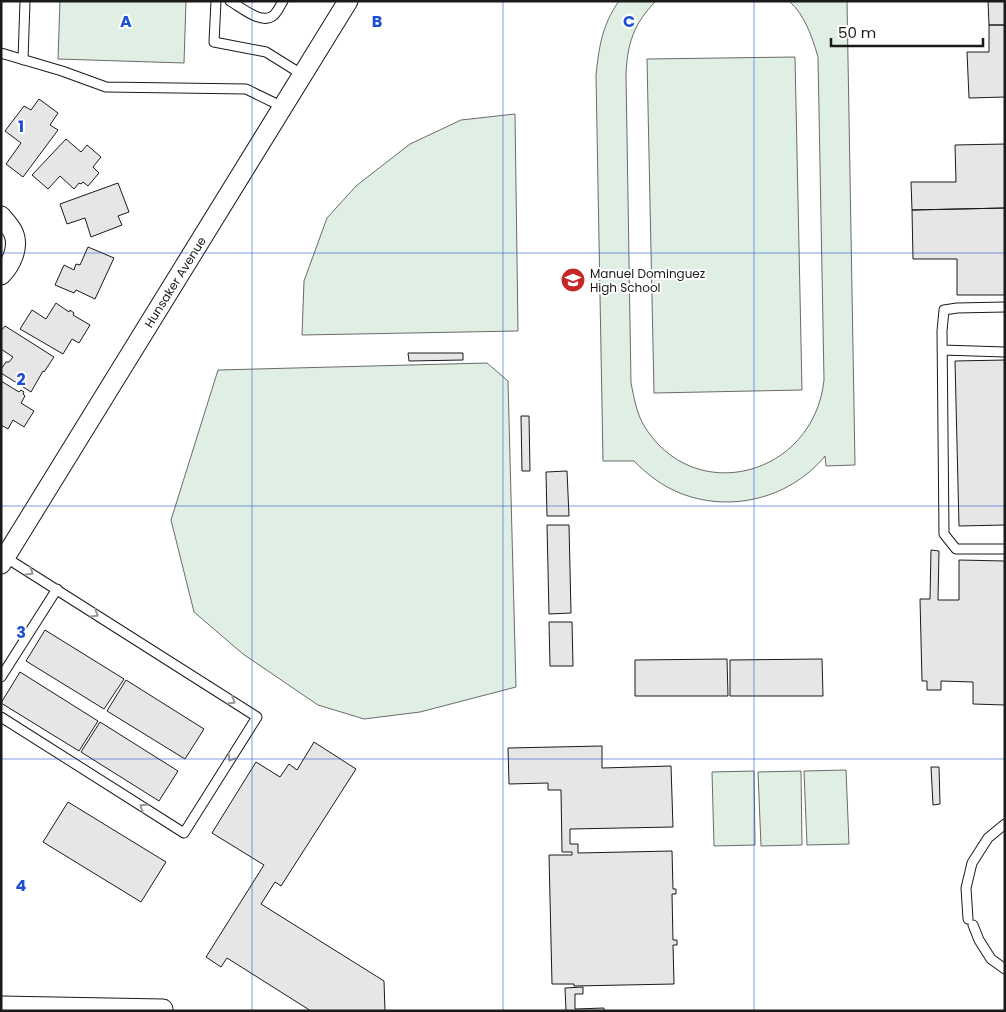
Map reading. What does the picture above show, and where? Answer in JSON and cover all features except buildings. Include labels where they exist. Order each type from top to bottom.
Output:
[{"type":"street","name":"Hunsaker Avenue","points":[[3,560],[348,1]]},
{"type":"street","points":[[1,276],[12,260],[15,238],[6,222]]},
{"type":"street","points":[[1,1006],[164,1010]]},
{"type":"lane","points":[[23,60],[25,1]]},
{"type":"lane","points":[[216,1],[214,42],[266,52],[303,75]]},
{"type":"lane","points":[[230,1],[256,17],[263,18],[275,14],[283,1]]},
{"type":"lane","points":[[1,53],[106,86],[246,89],[283,107]]},
{"type":"lane","points":[[1005,307],[944,310],[942,350],[944,534],[956,549],[1005,549]]},
{"type":"lane","points":[[942,350],[1005,352]]},
{"type":"lane","points":[[1,717],[184,833],[257,717],[57,589],[3,560]]},
{"type":"lane","points":[[1,677],[57,589]]},
{"type":"lane","points":[[1005,824],[988,838],[972,863],[966,888],[970,922],[991,959],[1005,969]]},
{"type":"green space","points":[[60,1],[186,1],[184,63],[58,59]]},
{"type":"green space","points":[[619,1],[656,1],[642,17],[633,35],[628,53],[626,75],[631,383],[633,393],[643,424],[665,450],[691,466],[720,473],[748,470],[776,459],[799,439],[815,413],[824,380],[818,57],[804,20],[789,1],[847,1],[855,465],[826,466],[825,456],[793,484],[774,493],[754,499],[733,502],[691,497],[671,489],[651,477],[634,461],[603,461],[596,75],[602,36]]},
{"type":"green space","points":[[795,57],[802,390],[654,393],[647,59]]},
{"type":"green space","points":[[515,114],[518,331],[302,335],[304,281],[327,218],[356,186],[410,144],[461,120]]},
{"type":"green space","points":[[487,363],[508,381],[516,687],[420,712],[364,719],[318,705],[243,654],[194,612],[171,520],[218,370]]},
{"type":"green space","points":[[846,770],[849,844],[807,845],[804,771]]},
{"type":"green space","points":[[754,771],[755,845],[714,846],[712,772]]},
{"type":"green space","points":[[801,771],[802,845],[761,846],[758,772]]},
{"type":"place","name":"Manuel Dominguez High School","points":[[573,280]]}]
